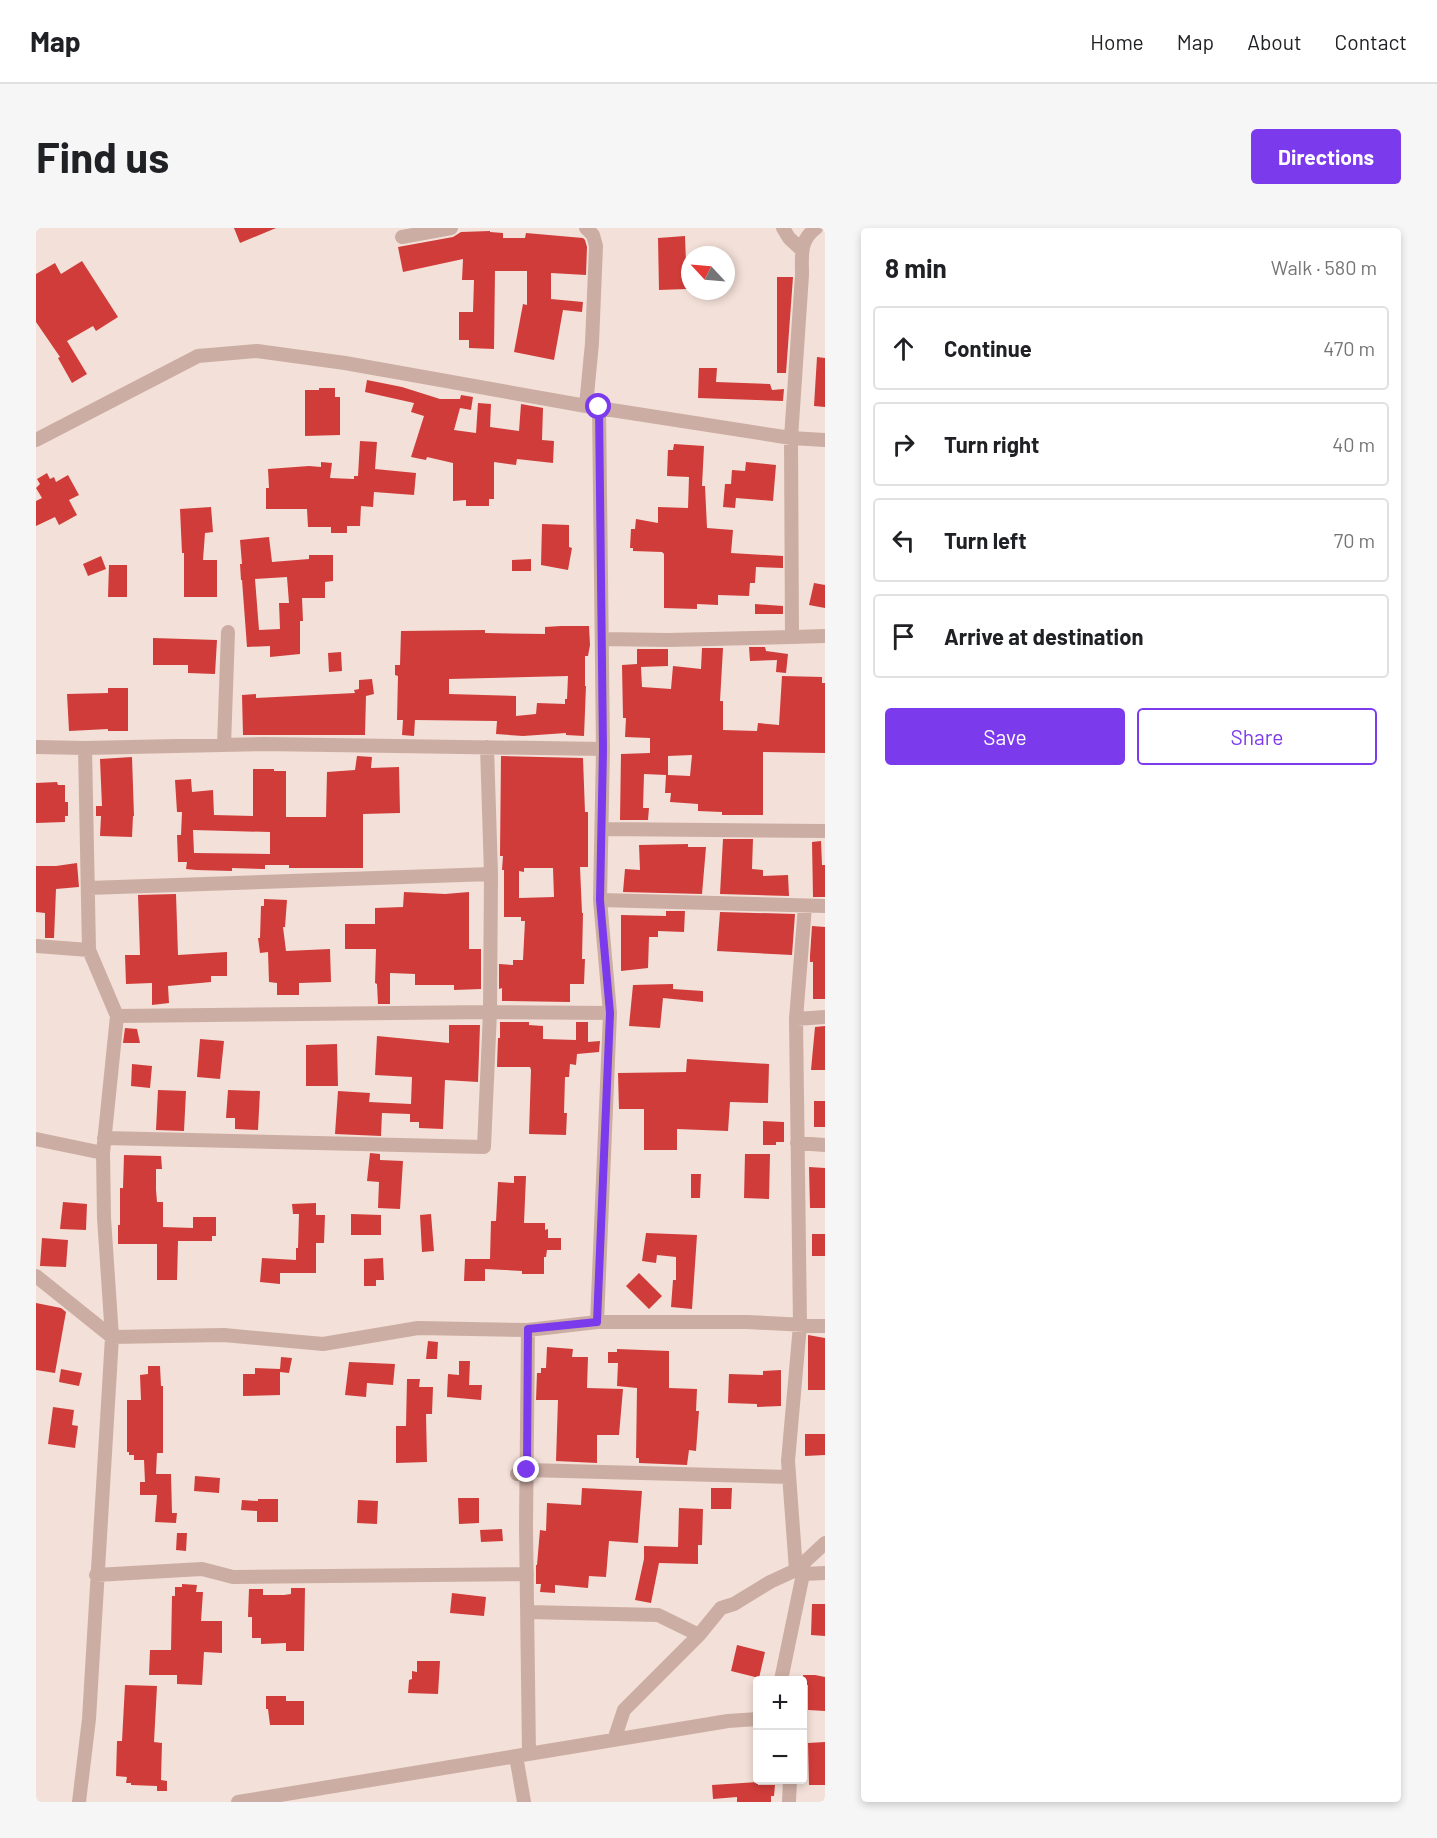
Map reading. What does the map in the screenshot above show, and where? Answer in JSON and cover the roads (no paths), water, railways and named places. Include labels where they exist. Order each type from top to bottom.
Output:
[{"type":"street","points":[[402,237],[451,228]]},
{"type":"street","points":[[586,228],[592,235],[596,246],[592,406],[603,639],[600,900],[610,1013],[597,1322]]},
{"type":"street","points":[[783,228],[789,238],[802,249]]},
{"type":"street","points":[[792,638],[791,438],[802,249],[807,235],[816,228]]},
{"type":"street","points":[[36,440],[198,356],[257,351],[345,363],[791,438],[825,440]]},
{"type":"street","points":[[224,745],[228,632]]},
{"type":"street","points":[[603,639],[668,640],[825,636]]},
{"type":"street","points":[[36,747],[224,745],[603,749]]},
{"type":"street","points":[[104,1138],[484,1147],[490,1012],[491,874],[487,747]]},
{"type":"street","points":[[79,1802],[89,1719],[112,1337],[104,1218],[103,1153],[117,1016],[89,950],[86,748]]},
{"type":"street","points":[[602,829],[825,831]]},
{"type":"street","points":[[88,888],[491,874]]},
{"type":"street","points":[[600,900],[825,906]]},
{"type":"street","points":[[782,1676],[800,1572],[788,1461],[800,1325],[796,1019],[805,906]]},
{"type":"street","points":[[36,946],[89,950]]},
{"type":"street","points":[[117,1016],[610,1013]]},
{"type":"street","points":[[796,1019],[825,1017]]},
{"type":"street","points":[[36,1139],[103,1153]]},
{"type":"street","points":[[797,1143],[825,1145]]},
{"type":"street","points":[[36,1276],[112,1337],[224,1335],[323,1344],[418,1328],[528,1329],[597,1322],[747,1322],[825,1326]]},
{"type":"street","points":[[524,1802],[527,1574],[522,1472],[528,1329]]},
{"type":"street","points":[[522,1472],[789,1477]]},
{"type":"street","points":[[800,1572],[825,1543]]},
{"type":"street","points":[[96,1575],[202,1569],[233,1576],[527,1574]]},
{"type":"street","points":[[614,1740],[624,1710],[699,1635],[721,1608],[734,1604],[770,1582],[800,1572],[825,1573]]},
{"type":"street","points":[[527,1612],[658,1615],[699,1635]]},
{"type":"street","points":[[238,1802],[728,1721],[753,1719]]},
{"type":"street","points":[[789,1802],[790,1784]]}]
